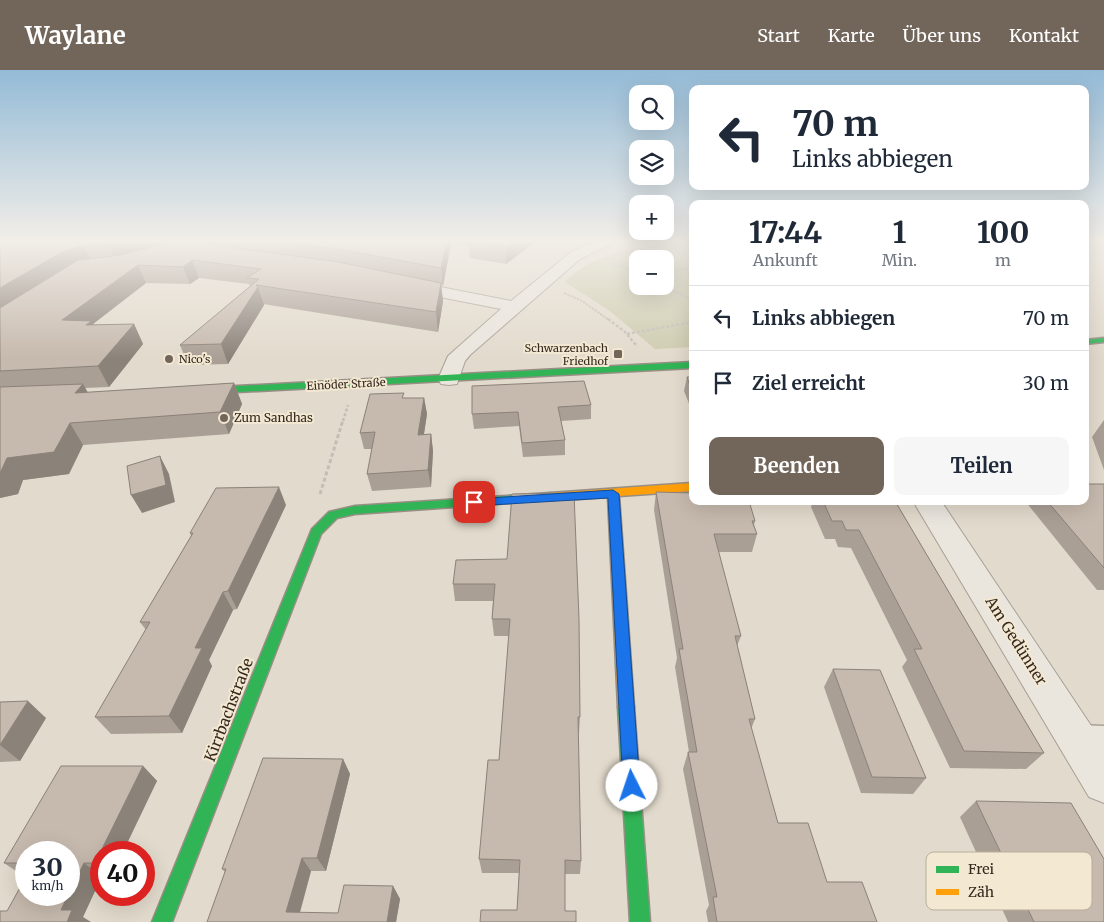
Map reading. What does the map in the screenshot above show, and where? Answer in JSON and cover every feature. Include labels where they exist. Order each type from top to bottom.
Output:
[{"type":"street","points":[[449,379],[455,360],[463,351],[549,280]]},
{"type":"street","points":[[388,282],[516,307]]},
{"type":"street","points":[[1089,342],[1104,340]]},
{"type":"street","name":"Einöder Straße","points":[[186,392],[689,365]]},
{"type":"street","points":[[332,515],[355,510],[689,488]]},
{"type":"street","points":[[613,494],[640,922]]},
{"type":"street","name":"Am Gedünner","points":[[930,505],[1090,736],[1104,782]]},
{"type":"street","name":"Kirrbachstraße","points":[[162,922],[316,532],[332,515]]},
{"type":"path","points":[[542,286],[568,294],[587,304],[635,342],[650,367]]},
{"type":"path","points":[[674,291],[689,298]]},
{"type":"path","points":[[626,334],[689,323]]},
{"type":"path","points":[[332,515],[319,499],[354,384]]},
{"type":"shaded area","points":[[567,280],[629,280],[629,295],[674,295],[674,280],[689,280],[689,347],[655,349],[610,311],[565,282]]},
{"type":"building","points":[[0,280],[14,280],[0,288]]},
{"type":"building","points":[[46,280],[118,280],[62,320],[92,321],[86,325],[134,324],[98,366],[0,371],[0,308]]},
{"type":"building","points":[[258,280],[425,280],[441,283],[436,312],[256,285],[258,287],[221,344],[180,345]]},
{"type":"building","points":[[584,381],[591,405],[558,407],[565,440],[522,443],[518,412],[472,414],[472,386]]},
{"type":"building","points":[[234,383],[220,412],[70,423],[54,452],[7,458],[0,472],[0,387],[83,384],[75,393]]},
{"type":"building","points":[[404,393],[402,398],[424,398],[418,435],[431,434],[428,470],[367,474],[375,432],[360,433],[370,394]]},
{"type":"building","points":[[160,456],[166,485],[131,495],[127,466]]},
{"type":"building","points":[[1089,484],[1104,484],[1104,568],[1050,505],[1089,505]]},
{"type":"building","points":[[279,487],[228,591],[223,592],[195,648],[202,648],[169,716],[95,717],[150,622],[140,622],[193,533],[190,533],[216,488]]},
{"type":"building","points":[[656,492],[689,493],[689,505],[750,505],[755,521],[752,521],[757,534],[714,534],[741,636],[735,636],[755,719],[749,719],[778,823],[808,823],[827,882],[862,882],[877,922],[717,922],[713,897],[717,897],[688,752],[697,752],[679,649],[683,649]]},
{"type":"building","points":[[574,493],[579,619],[580,717],[578,717],[581,861],[565,860],[565,911],[576,911],[576,922],[480,922],[481,910],[517,910],[520,860],[479,859],[488,760],[499,760],[510,619],[492,619],[495,584],[453,584],[456,560],[507,559],[512,494]]},
{"type":"building","points":[[825,505],[897,505],[1044,753],[964,751],[914,649],[922,649],[859,530],[846,530],[842,521],[832,521]]},
{"type":"building","points":[[833,669],[880,670],[926,778],[872,777]]},
{"type":"building","points":[[28,701],[0,745],[0,702]]},
{"type":"building","points":[[263,758],[343,759],[317,858],[302,858],[286,912],[338,913],[344,885],[393,886],[387,922],[207,922],[226,869],[222,869]]},
{"type":"building","points":[[61,766],[143,766],[106,841],[90,841],[90,863],[84,863],[80,871],[80,841],[17,841]]},
{"type":"building","points":[[976,801],[1071,803],[1104,859],[1104,922],[1034,922],[1028,910],[1092,910],[1092,852],[1000,852]]},
{"type":"building","points":[[15,844],[15,863],[4,863]]},
{"type":"building","points":[[15,897],[15,906],[63,906],[61,910],[72,910],[67,922],[0,922],[0,911],[7,911]]},
{"type":"traffic: fast","points":[[1089,342],[1104,340]]},
{"type":"traffic: fast","points":[[200,391],[689,365]]},
{"type":"traffic: fast","points":[[162,922],[316,532],[333,515],[355,510],[550,497]]},
{"type":"traffic: fast","points":[[626,707],[640,922]]},
{"type":"traffic: slow","points":[[550,497],[689,487]]},
{"type":"traffic: slow","points":[[613,494],[626,707]]},
{"type":"place","name":"Schwarzenbach Friedhof","points":[[618,354]]},
{"type":"place","name":"Nico's","points":[[169,359]]},
{"type":"place","name":"Zum Sandhas","points":[[224,418]]},
{"type":"route","points":[[474,502],[613,494],[632,786]]}]
